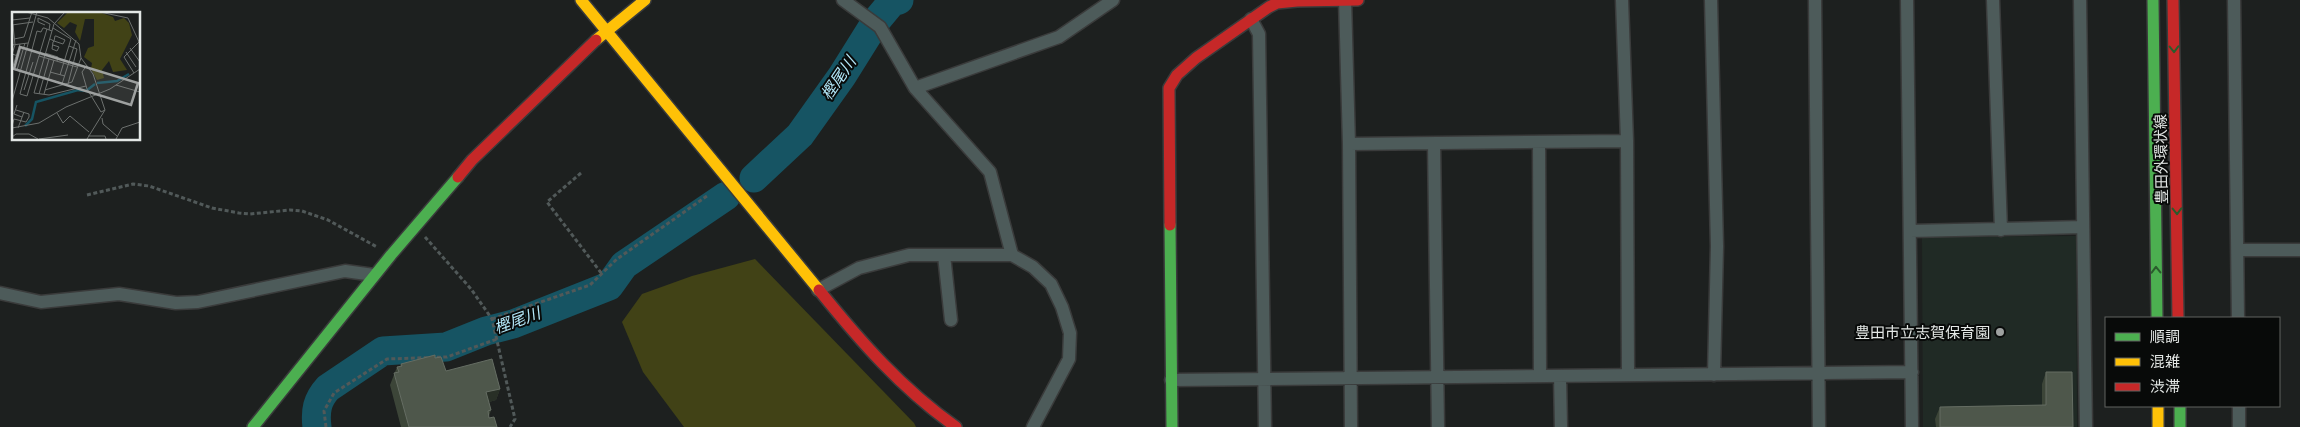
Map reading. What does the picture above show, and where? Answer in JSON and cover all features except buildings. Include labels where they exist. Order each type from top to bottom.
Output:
[{"type":"street","points":[[580,0],[880,363],[923,403],[956,427]]},
{"type":"street","points":[[253,427],[390,255],[472,160],[606,30],[646,0]]},
{"type":"street","points":[[843,0],[880,27],[915,88],[990,172],[1012,255]]},
{"type":"street","points":[[915,88],[1059,37],[1113,0]]},
{"type":"street","points":[[1172,427],[1169,88],[1177,76],[1190,64],[1276,3],[1289,0],[1358,0]]},
{"type":"street","points":[[1345,0],[1349,144],[1351,427]]},
{"type":"street","points":[[1622,0],[1627,141],[1628,374]]},
{"type":"street","points":[[1711,0],[1717,246],[1714,375]]},
{"type":"street","points":[[1815,0],[1819,427]]},
{"type":"street","points":[[1907,0],[1912,427]]},
{"type":"street","points":[[1993,0],[2002,230]]},
{"type":"street","points":[[2080,0],[2086,427]]},
{"type":"street","name":"豊田外環状線","points":[[2153,0],[2157,317]]},
{"type":"street","name":"豊田外環状線","points":[[2173,0],[2178,317]]},
{"type":"street","points":[[2234,0],[2238,317]]},
{"type":"street","points":[[1251,19],[1259,34],[1265,427]]},
{"type":"street","points":[[1349,144],[1627,141]]},
{"type":"street","points":[[1539,142],[1540,375]]},
{"type":"street","points":[[1434,144],[1438,427]]},
{"type":"street","points":[[1910,231],[2083,228]]},
{"type":"street","points":[[2238,250],[2300,250]]},
{"type":"street","points":[[818,290],[859,268],[909,255],[1012,255],[1034,267],[1051,284],[1062,307],[1070,333],[1069,359],[1033,427]]},
{"type":"street","points":[[944,255],[951,320]]},
{"type":"street","points":[[0,294],[41,302],[119,294],[176,303],[198,302],[345,271],[374,275]]},
{"type":"street","points":[[1171,380],[1912,372]]},
{"type":"street","points":[[1560,376],[1561,427]]},
{"type":"street","points":[[2158,407],[2158,427]]},
{"type":"street","points":[[2180,407],[2180,427]]},
{"type":"street","points":[[2239,407],[2239,427]]},
{"type":"path","points":[[581,173],[547,202],[602,274]]},
{"type":"path","points":[[87,195],[133,184],[149,186],[212,208],[239,214],[290,210],[302,211],[328,220],[390,255]]},
{"type":"path","points":[[492,319],[590,286],[617,259],[707,196]]},
{"type":"path","points":[[414,227],[436,248],[471,289],[492,319],[516,419],[510,427]]},
{"type":"path","points":[[326,427],[324,411],[334,393],[387,359],[447,356],[497,340]]},
{"type":"shaded area","name":"豊田市立志賀保育園","points":[[2076,236],[2077,427],[1923,427],[1922,237]]},
{"type":"shaded area","points":[[755,259],[916,427],[684,427],[643,372],[622,322],[642,294],[692,276]]},
{"type":"waterway","name":"樫尾川","points":[[754,178],[800,135],[842,76],[877,20],[892,2],[899,0]]},
{"type":"waterway","name":"樫尾川","points":[[317,427],[316,416],[318,406],[321,397],[328,388],[383,351],[446,347],[486,331],[513,324],[609,286],[624,265],[726,196]]},
{"type":"traffic: fast","points":[[2153,0],[2157,317]]},
{"type":"traffic: fast","points":[[253,427],[391,255],[458,177]]},
{"type":"traffic: fast","points":[[1170,225],[1172,427]]},
{"type":"traffic: fast","points":[[2180,407],[2180,427]]},
{"type":"traffic: slow","points":[[581,0],[819,290]]},
{"type":"traffic: slow","points":[[596,40],[645,0]]},
{"type":"traffic: slow","points":[[2158,407],[2158,427]]},
{"type":"traffic: jam","points":[[1170,225],[1169,88],[1177,75],[1196,58],[1277,3],[1358,0]]},
{"type":"traffic: jam","points":[[2173,0],[2178,317]]},
{"type":"traffic: jam","points":[[458,177],[472,160],[596,40]]},
{"type":"traffic: jam","points":[[819,290],[850,328],[883,363],[918,397],[956,427]]},
{"type":"place","name":"豊田市立志賀保育園","points":[[2000,332]]}]
